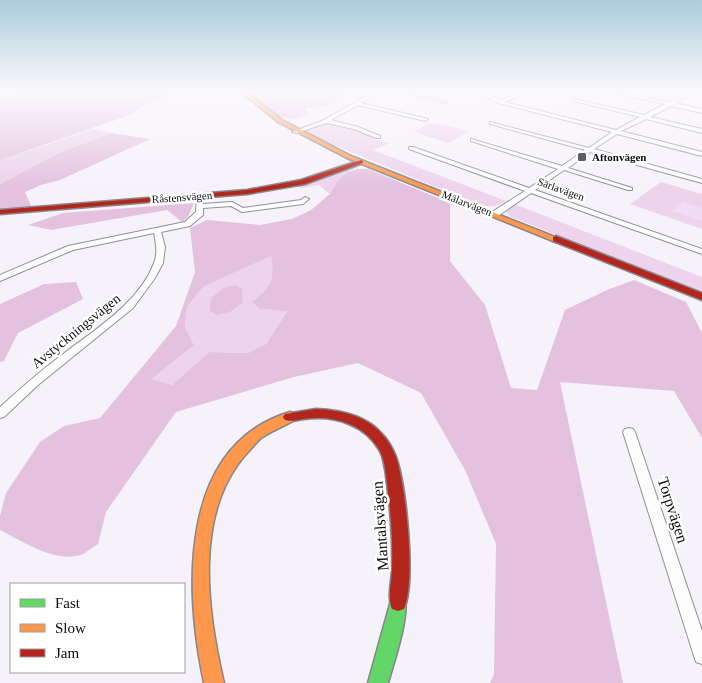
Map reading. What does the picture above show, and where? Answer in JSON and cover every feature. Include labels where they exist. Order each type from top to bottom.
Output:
[{"type":"street","name":"Mälarvägen","points":[[283,124],[295,132],[361,162],[702,297]]},
{"type":"street","points":[[295,132],[318,124]]},
{"type":"street","points":[[338,124],[356,128],[378,137]]},
{"type":"street","points":[[495,124],[700,179]]},
{"type":"street","points":[[585,124],[702,154]]},
{"type":"street","points":[[495,214],[561,168],[616,132],[632,124]]},
{"type":"street","points":[[673,124],[702,131]]},
{"type":"street","points":[[473,140],[630,189]]},
{"type":"street","name":"Särlavägen","points":[[411,148],[702,252]]},
{"type":"street","name":"Råstensvägen","points":[[0,212],[200,201],[287,186],[320,177],[361,162]]},
{"type":"street","points":[[0,278],[71,248],[187,224],[200,213],[200,201],[232,204],[242,210],[303,202],[305,199]]},
{"type":"street","name":"Avstyckningsvägen","points":[[0,414],[34,382],[130,306],[142,291],[157,265],[161,247],[157,231]]},
{"type":"street","name":"Mantalsvägen","points":[[214,683],[201,622],[199,558],[211,504],[224,468],[247,439],[271,424],[295,415],[319,413],[344,416],[364,428],[382,443],[392,469],[402,556],[396,618],[378,683]]},
{"type":"street","name":"Torpvägen","points":[[629,432],[702,656]]},
{"type":"shaded area","points":[[0,124],[104,124],[0,160]]},
{"type":"shaded area","points":[[335,124],[366,133],[373,139],[390,143],[373,150],[506,201],[492,206],[477,204],[303,132]]},
{"type":"shaded area","points":[[427,124],[438,124],[469,131],[448,143],[414,132]]},
{"type":"shaded area","points":[[93,129],[112,133],[61,152],[0,184],[0,160]]},
{"type":"shaded area","points":[[112,133],[150,139],[60,180],[25,192],[32,208],[0,210],[0,184],[61,152]]},
{"type":"shaded area","points":[[361,165],[343,177],[330,194],[319,185],[301,188],[297,186],[235,196],[235,194],[269,190]]},
{"type":"shaded area","points":[[357,169],[368,169],[450,203],[450,261],[485,305],[511,388],[537,390],[565,310],[607,290],[634,280],[686,302],[702,333],[702,438],[674,391],[560,382],[623,683],[490,683],[494,674],[496,544],[465,470],[421,393],[358,363],[294,377],[176,412],[106,512],[98,544],[85,553],[75,556],[52,554],[30,546],[0,530],[0,516],[6,493],[40,442],[64,426],[100,418],[176,326],[195,272],[190,228],[207,220],[260,225],[292,219],[311,210],[330,194],[337,182],[346,173]],"holes":[[[271,256],[273,271],[268,287],[252,302],[260,309],[287,311],[266,344],[248,353],[209,352],[172,385],[152,379],[194,345],[185,327],[187,307],[203,287]]]},
{"type":"shaded area","points":[[661,182],[702,194],[702,229],[630,204]]},
{"type":"shaded area","points":[[683,202],[702,208],[702,221],[672,211]]},
{"type":"shaded area","points":[[194,203],[188,217],[182,222],[167,210],[51,230],[28,225],[63,213]]},
{"type":"shaded area","points":[[514,204],[702,277],[702,293],[509,216],[506,210]]},
{"type":"shaded area","points":[[271,256],[274,275],[260,309],[287,310],[266,344],[248,353],[209,352],[172,385],[152,379],[194,345],[185,327],[187,307],[203,287]]},
{"type":"shaded area","points":[[76,282],[83,299],[18,333],[4,361],[0,362],[0,304],[44,284]]},
{"type":"shaded area","points":[[235,285],[242,289],[243,302],[230,312],[217,315],[210,311],[211,298],[224,288]]},
{"type":"traffic: fast","points":[[378,683],[392,634],[398,603]]},
{"type":"traffic: slow","points":[[286,124],[349,157],[556,239]]},
{"type":"traffic: slow","points":[[214,683],[206,648],[201,610],[200,570],[204,531],[214,494],[231,461],[256,435],[290,417]]},
{"type":"traffic: jam","points":[[0,212],[247,192],[302,182],[361,162]]},
{"type":"traffic: jam","points":[[556,239],[702,297]]},
{"type":"traffic: jam","points":[[290,417],[316,413],[329,414],[356,421],[377,437],[385,448],[392,469],[400,534],[401,561],[398,603]]},
{"type":"place","name":"Aftonvägen","points":[[582,157]]}]
